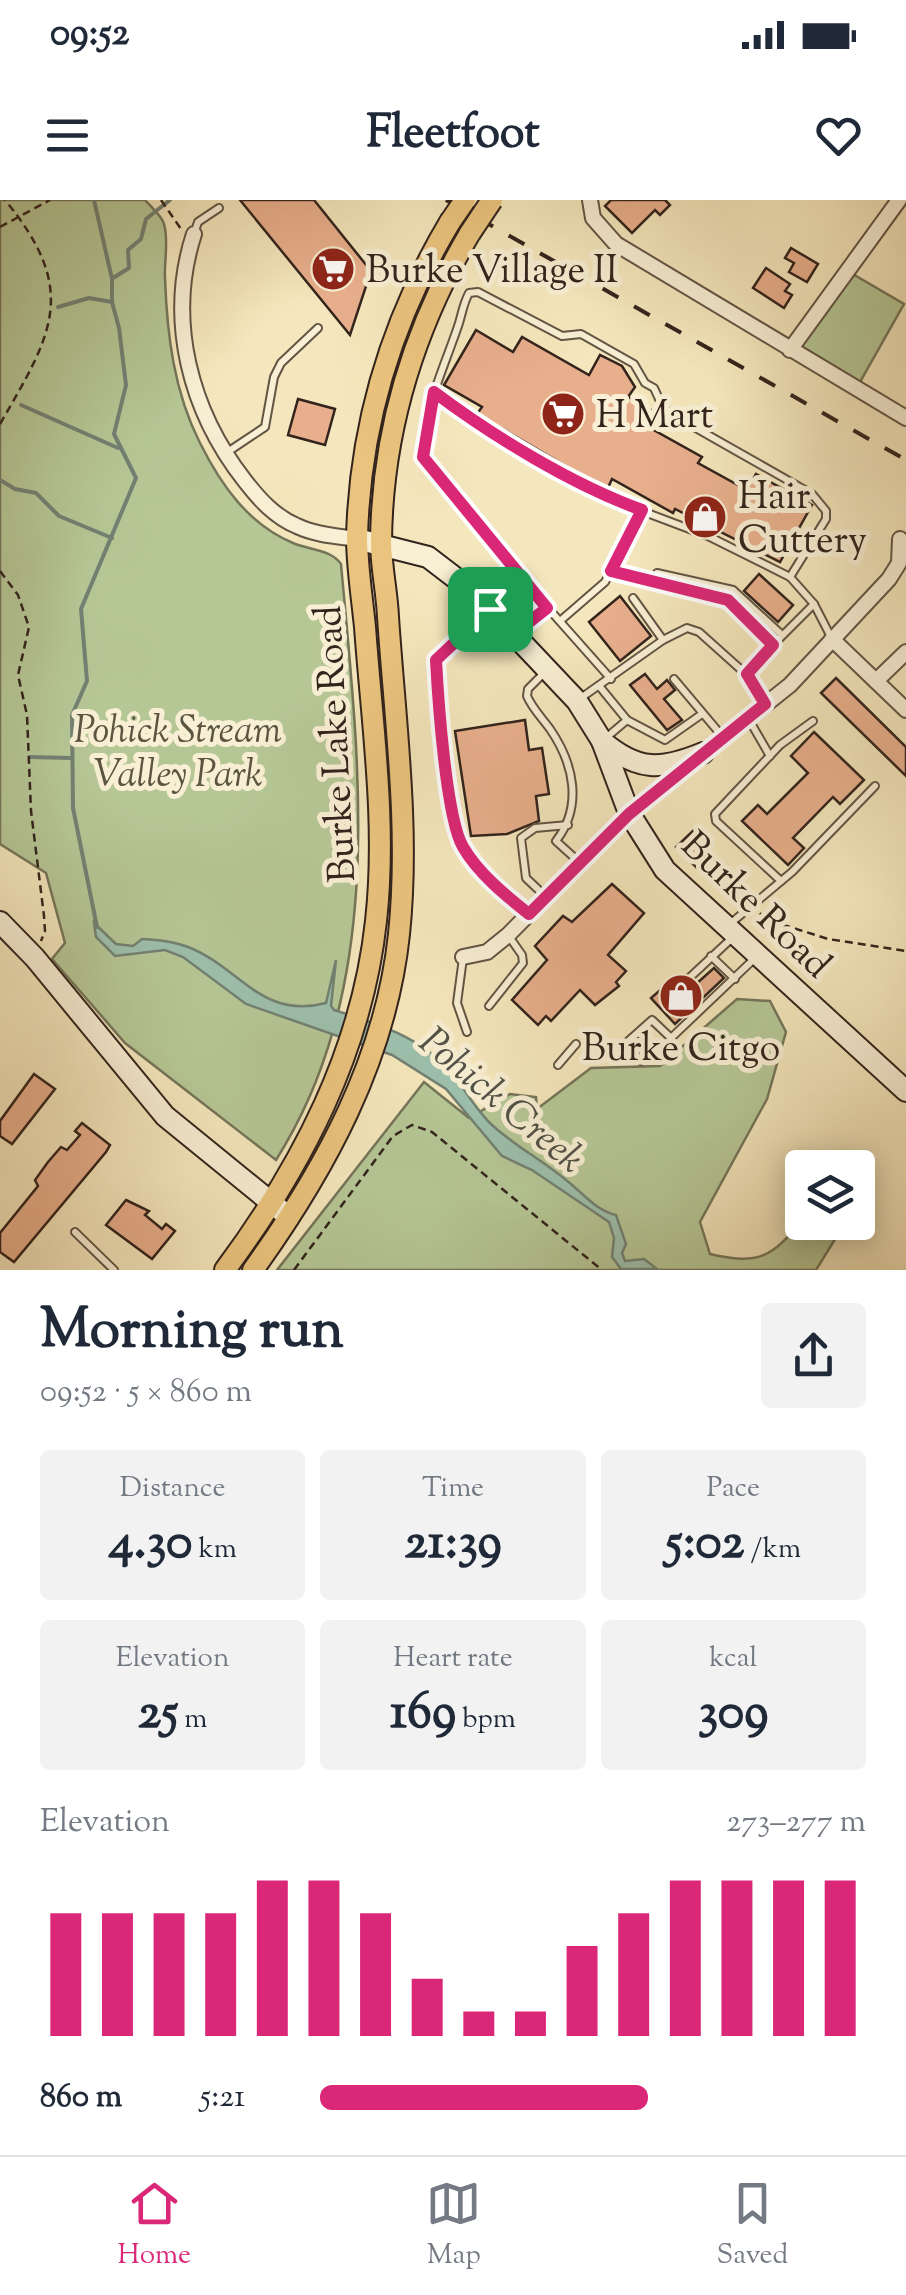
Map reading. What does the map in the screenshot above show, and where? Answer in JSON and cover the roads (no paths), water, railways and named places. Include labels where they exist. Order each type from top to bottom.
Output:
[{"type":"main road","name":"Burke Lake Road","points":[[225,1270],[271,1203],[328,1100],[348,1052],[362,1002],[376,920],[380,848],[357,539],[364,450],[378,385],[412,291],[465,200]]},
{"type":"main road","name":"Burke Lake Road","points":[[253,1270],[332,1145],[371,1060],[385,1010],[399,934],[402,862],[381,544],[388,454],[402,389],[436,295],[492,200]]},
{"type":"street","points":[[590,200],[592,218],[605,235],[906,418]]},
{"type":"street","points":[[790,350],[899,200]]},
{"type":"street","name":"Burke Road","points":[[194,234],[182,280],[188,363],[204,416],[225,454],[258,497],[285,520],[314,533],[381,544],[442,564],[577,701],[602,741],[629,814],[666,870],[906,1092]]},
{"type":"street","points":[[463,957],[487,952],[508,935],[629,814],[790,685],[890,580],[899,563],[900,540]]},
{"type":"street","points":[[832,639],[906,710]]},
{"type":"street","points":[[876,682],[906,652]]},
{"type":"street","points":[[602,741],[645,766],[669,766],[703,754]]},
{"type":"street","points":[[0,922],[30,952],[165,1116],[289,1217]]},
{"type":"lane","points":[[194,234],[198,222],[220,208]]},
{"type":"lane","points":[[611,679],[423,457],[434,392],[458,325],[458,312],[469,292],[478,292],[562,336],[581,334],[634,364],[645,383],[654,388],[664,410],[812,494],[826,511],[826,519],[790,578]]},
{"type":"lane","points":[[225,454],[266,427],[270,392],[280,363],[318,328]]},
{"type":"lane","points":[[434,392],[496,436],[610,498],[708,536],[790,578],[814,604],[832,639]]},
{"type":"lane","points":[[560,621],[605,582],[642,510]]},
{"type":"lane","points":[[611,571],[728,600],[773,645]]},
{"type":"lane","points":[[658,573],[732,590],[782,636]]},
{"type":"lane","points":[[633,598],[664,640]]},
{"type":"lane","points":[[747,674],[814,604]]},
{"type":"lane","points":[[514,634],[547,608]]},
{"type":"lane","points":[[490,609],[437,656],[442,736],[460,842],[494,885],[529,914]]},
{"type":"lane","points":[[577,701],[664,640],[694,628],[747,674],[765,704]]},
{"type":"lane","points":[[548,670],[528,689],[527,696],[563,750],[571,774],[574,799],[568,824],[556,841],[578,861]]},
{"type":"lane","points":[[674,679],[723,738]]},
{"type":"lane","points":[[600,687],[628,720],[665,740],[702,714]]},
{"type":"lane","points":[[747,718],[770,756]]},
{"type":"lane","points":[[602,741],[628,720]]},
{"type":"lane","points":[[781,881],[714,814],[770,756],[813,721]]},
{"type":"lane","points":[[686,980],[752,905],[875,786]]},
{"type":"lane","points":[[546,896],[526,878],[521,838],[536,828],[568,824]]},
{"type":"lane","points":[[489,1006],[523,962],[522,954],[508,935]]},
{"type":"lane","points":[[642,1061],[626,1044],[652,1020],[671,1038],[759,954]]},
{"type":"lane","points":[[711,956],[736,978]]},
{"type":"lane","points":[[463,957],[457,1003],[466,1032]]},
{"type":"lane","points":[[558,1065],[576,1044]]},
{"type":"lane","points":[[75,1232],[114,1270]]},
{"type":"waterway","name":"Pohick Creek","points":[[94,200],[112,279],[112,302],[126,385],[114,434],[136,478],[81,609],[87,681],[72,715],[73,808],[97,927]]},
{"type":"waterway","points":[[113,278],[129,268],[128,250],[141,239],[146,219],[170,200]]},
{"type":"waterway","points":[[58,307],[89,298],[112,302]]},
{"type":"waterway","points":[[21,405],[118,448]]},
{"type":"waterway","points":[[0,480],[15,489],[36,493],[59,516],[112,538]]},
{"type":"waterway","points":[[30,757],[70,758]]},
{"type":"railway","points":[[446,200],[906,460]]},
{"type":"place","name":"Burke Village II","points":[[333,269]]},
{"type":"place","name":"H Mart","points":[[563,414]]},
{"type":"place","name":"Hair Cuttery","points":[[705,517]]},
{"type":"place","name":"Burke Citgo","points":[[681,996]]},
{"type":"park label","name":"Pohick Stream Valley Park","points":[[178,751]]}]
